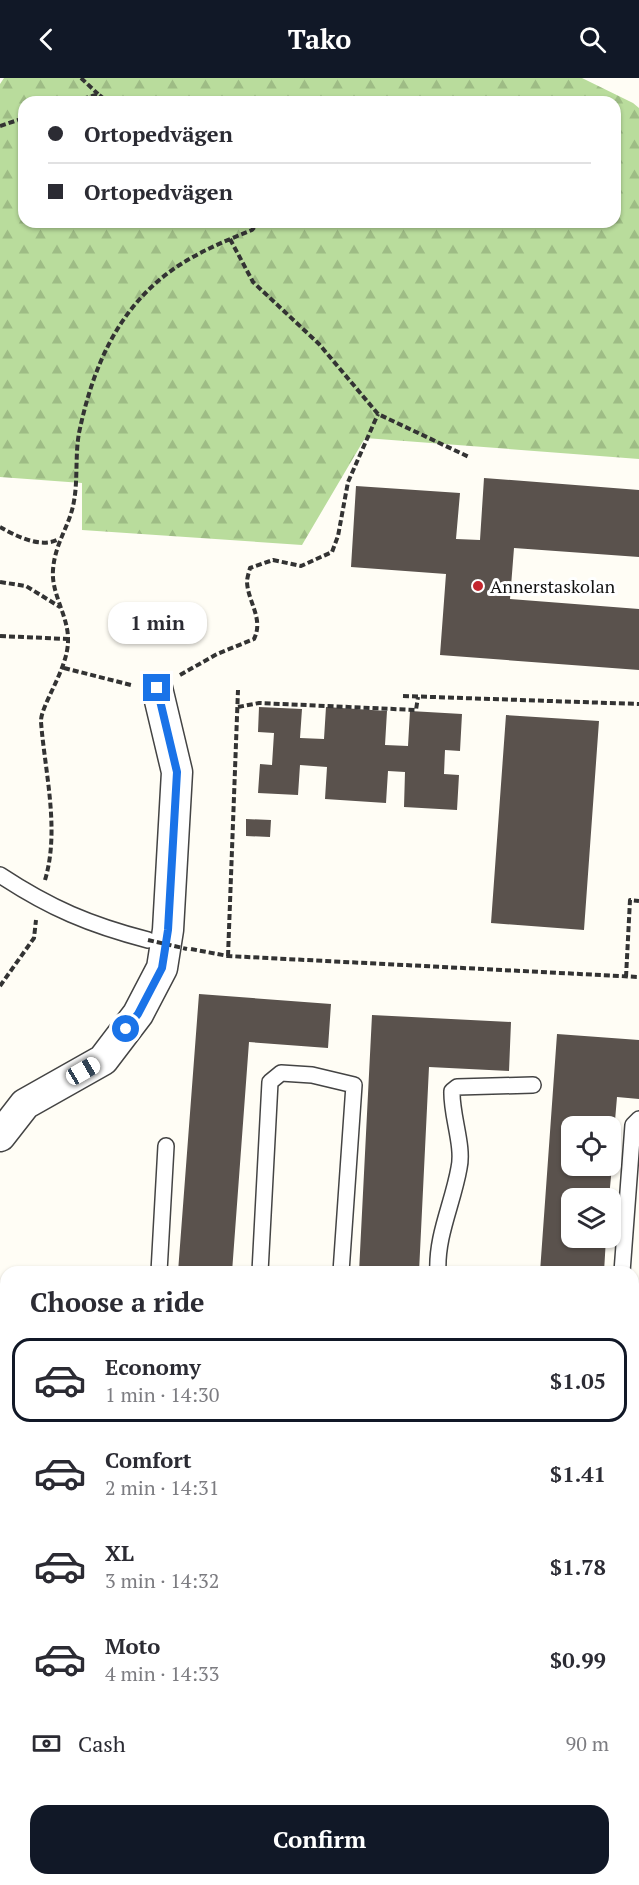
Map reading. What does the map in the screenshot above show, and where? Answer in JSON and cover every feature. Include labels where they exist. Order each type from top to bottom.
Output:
[{"type":"street","points":[[0,1136],[25,1104],[102,1060],[138,1014],[162,968],[168,930],[177,772],[157,688]]},
{"type":"lane","points":[[0,875],[39,900],[98,927],[148,940]]},
{"type":"lane","points":[[260,1266],[270,1082],[281,1073],[312,1075],[354,1084],[341,1266]]},
{"type":"lane","points":[[438,1266],[437,1256],[460,1166],[452,1090],[457,1087],[533,1085]]},
{"type":"lane","points":[[622,1266],[633,1125],[639,1119]]},
{"type":"lane","points":[[159,1266],[166,1146]]},
{"type":"path","points":[[81,78],[100,96]]},
{"type":"path","points":[[92,96],[98,94]]},
{"type":"path","points":[[0,126],[18,120]]},
{"type":"path","points":[[47,873],[50,819],[41,719],[64,668],[68,639],[52,572],[58,540],[74,502],[79,436],[92,378],[116,327],[149,291],[177,266],[252,230]]},
{"type":"path","points":[[230,239],[253,282],[319,344],[378,414],[469,458]]},
{"type":"path","points":[[64,668],[135,686],[157,688],[217,654],[254,639],[258,632],[256,609],[247,582],[250,568],[273,560],[302,566],[332,552],[338,536],[348,482],[378,414]]},
{"type":"path","points":[[0,527],[28,540],[53,542],[58,540]]},
{"type":"path","points":[[0,582],[26,586],[60,608]]},
{"type":"path","points":[[0,636],[68,639]]},
{"type":"path","points":[[228,956],[238,690]]},
{"type":"path","points":[[403,696],[459,696],[639,704]]},
{"type":"path","points":[[238,707],[259,703],[416,710],[418,697]]},
{"type":"path","points":[[0,986],[34,938],[39,900]]},
{"type":"path","points":[[626,977],[630,900],[639,901]]},
{"type":"path","points":[[148,940],[228,956],[639,977]]},
{"type":"green space","points":[[4,78],[582,78],[619,96],[18,96],[18,228],[621,228],[621,97],[639,108],[639,459],[365,438],[302,545],[82,530],[82,483],[0,477],[0,84]]},
{"type":"building","name":"Annerstaskolan","points":[[484,478],[639,490],[639,557],[514,548],[510,599],[639,609],[639,670],[440,655],[446,574],[351,567],[356,486],[460,493],[456,539],[480,540]]},
{"type":"building","points":[[259,707],[302,709],[300,738],[324,739],[326,707],[387,711],[385,745],[408,746],[410,711],[462,714],[460,751],[445,750],[444,774],[459,775],[457,810],[404,807],[405,772],[388,771],[386,803],[325,799],[327,767],[300,765],[298,795],[258,793],[260,764],[272,765],[274,733],[258,732]]},
{"type":"building","points":[[506,715],[599,721],[584,930],[491,923]]},
{"type":"building","points":[[246,819],[271,820],[270,837],[246,836]]},
{"type":"building","points":[[199,994],[331,1004],[328,1048],[249,1042],[232,1266],[178,1266]]},
{"type":"building","points":[[372,1015],[511,1022],[509,1071],[429,1067],[419,1266],[359,1266]]},
{"type":"building","points":[[557,1034],[639,1040],[639,1099],[617,1097],[615,1116],[561,1116],[561,1176],[611,1176],[610,1188],[561,1188],[561,1248],[605,1248],[604,1266],[540,1266]]},
{"type":"place","name":"Annerstaskolan","points":[[478,586]]},
{"type":"route","points":[[126,1029],[138,1014],[162,968],[168,930],[177,772],[157,688]]}]
